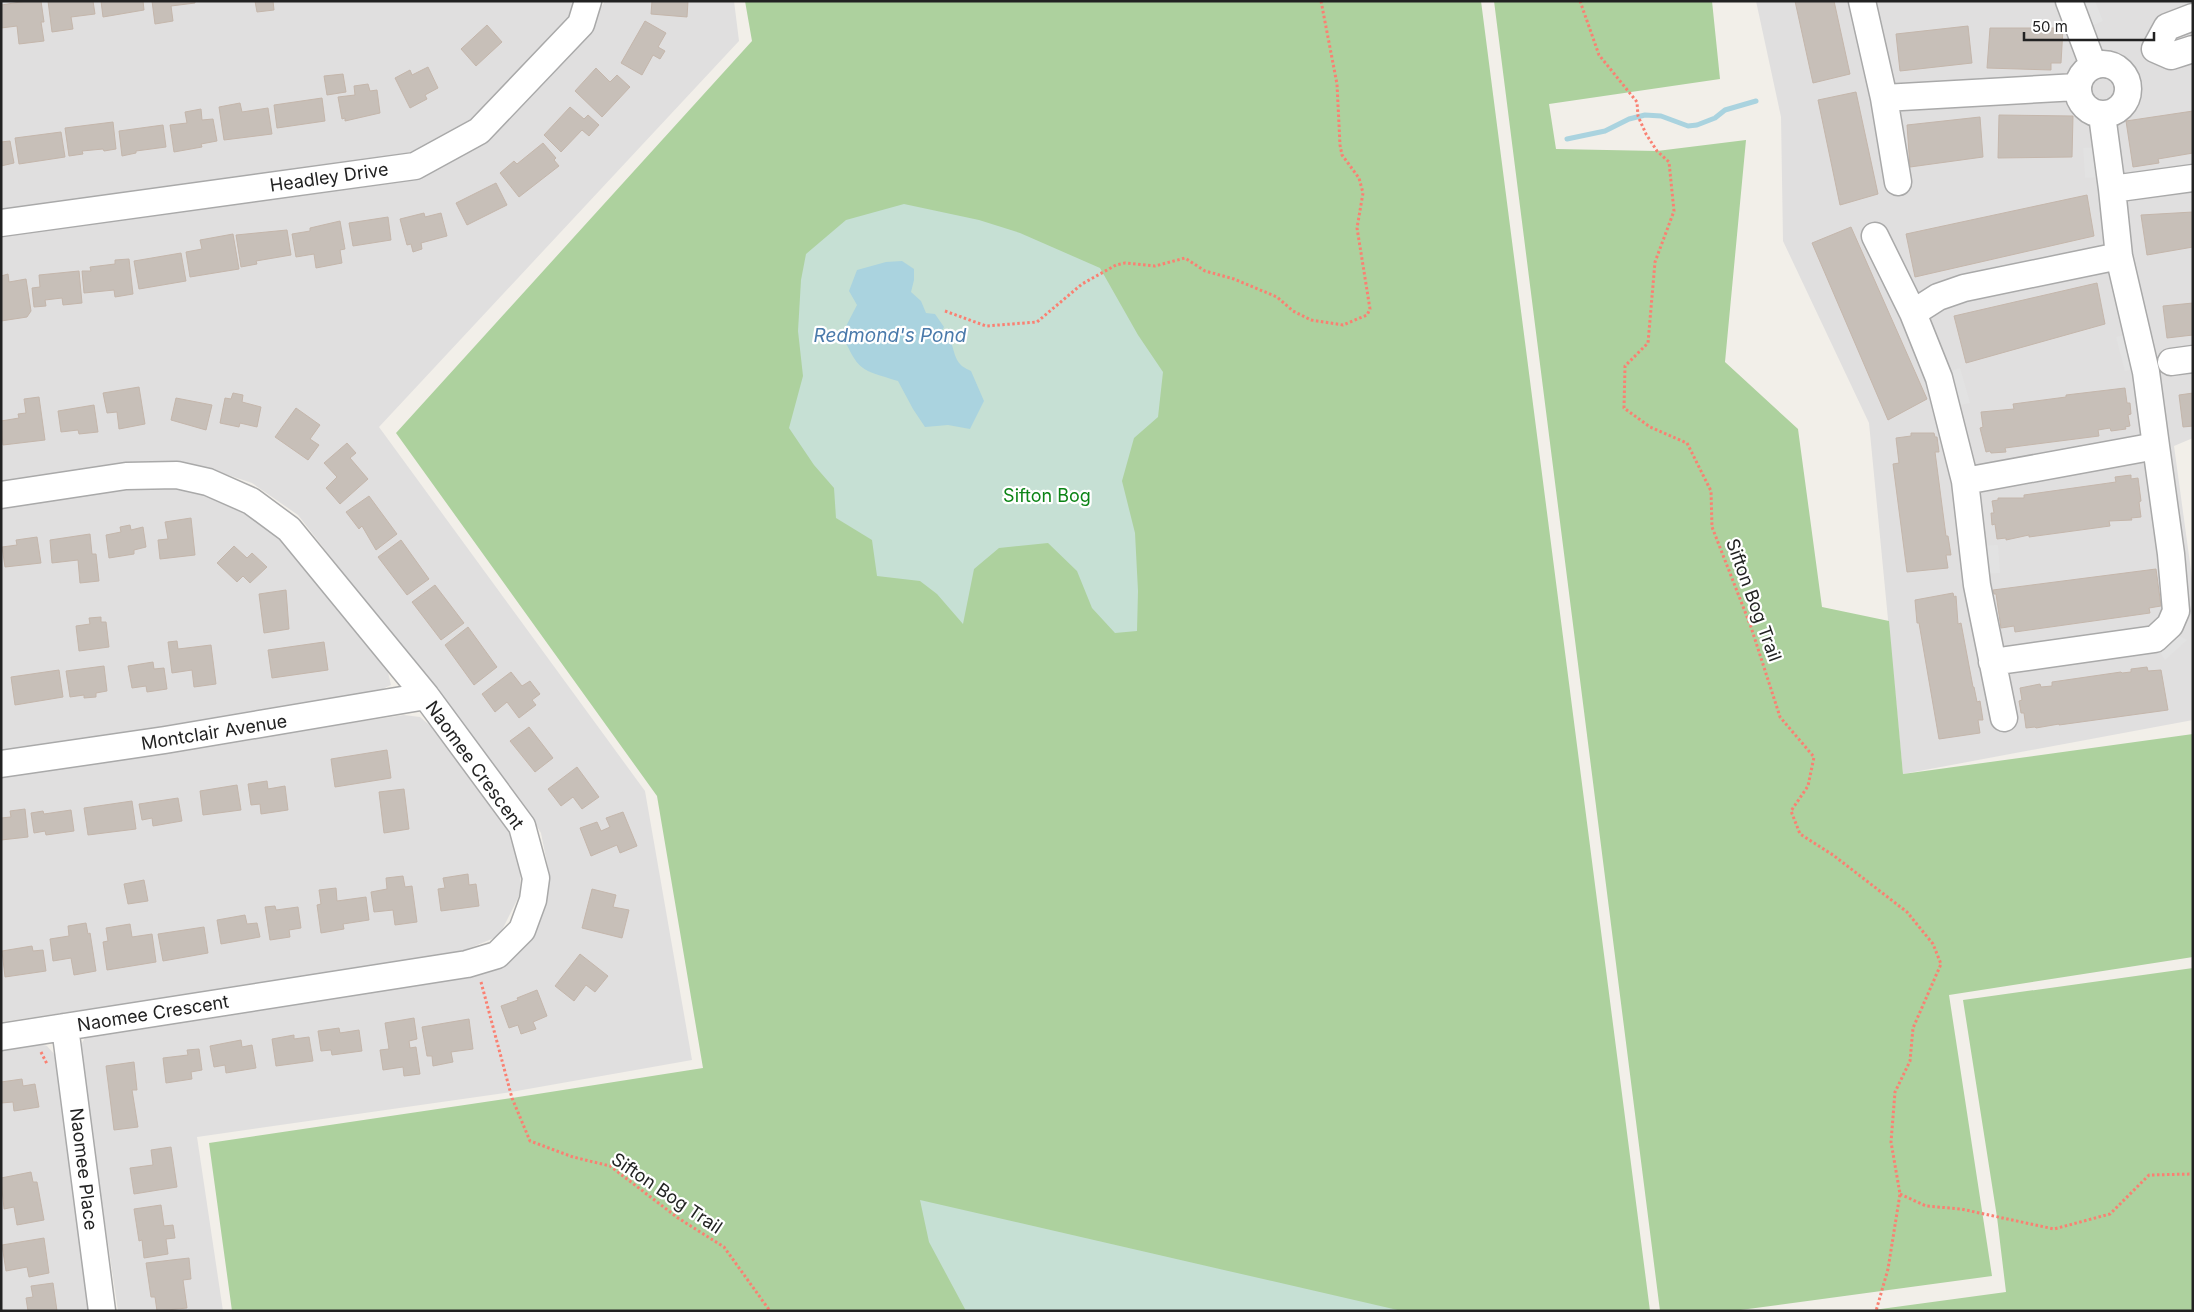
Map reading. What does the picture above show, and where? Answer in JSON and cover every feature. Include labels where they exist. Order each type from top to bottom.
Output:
[{"type":"street","name":"Headley Drive","points":[[1,224],[415,166],[479,132],[581,24],[588,1]]},
{"type":"street","points":[[1862,1],[1884,98],[1898,182]]},
{"type":"street","points":[[2069,1],[2093,65]]},
{"type":"street","points":[[2125,75],[2155,49],[2167,27],[2193,16]]},
{"type":"street","points":[[2155,49],[2171,56],[2193,49]]},
{"type":"street","points":[[2110,64],[2125,75],[2128,93],[2120,108],[2102,114],[2084,106],[2077,87],[2082,74],[2093,65],[2110,64]]},
{"type":"street","points":[[1884,98],[2077,87]]},
{"type":"street","points":[[1992,662],[2154,639],[2170,625],[2176,611],[2171,554],[2146,372],[2119,256],[2102,114]]},
{"type":"street","points":[[2112,189],[2193,178]]},
{"type":"street","points":[[1875,236],[1913,313],[1939,378],[1965,481],[1977,585],[2004,718]]},
{"type":"street","points":[[1913,313],[1938,297],[1964,288],[2119,256]]},
{"type":"street","points":[[1965,481],[2156,446]]},
{"type":"street","name":"Naomee Crescent","points":[[1,495],[126,476],[177,475],[208,482],[251,501],[289,529],[426,696],[522,826],[536,878],[533,900],[522,930],[497,955],[467,964],[1,1037]]},
{"type":"street","name":"Montclair Avenue","points":[[1,764],[165,740],[426,696]]},
{"type":"street","name":"Naomee Place","points":[[65,1027],[102,1311]]},
{"type":"path","points":[[945,311],[986,326],[1037,322],[1082,284],[1116,265],[1125,263],[1155,266],[1185,258],[1205,271],[1234,279],[1277,297],[1293,310],[1311,320],[1343,325],[1367,315],[1370,310],[1357,228],[1363,193],[1359,178],[1342,155],[1337,84],[1321,1]]},
{"type":"path","name":"Sifton Bog Trail","points":[[1580,1],[1599,56],[1637,102],[1638,116],[1646,134],[1657,151],[1669,162],[1674,211],[1655,262],[1648,343],[1626,366],[1624,408],[1650,427],[1687,443],[1711,491],[1712,527],[1751,627],[1780,717],[1814,757],[1808,786],[1791,811],[1800,834],[1833,855],[1907,912],[1933,944],[1941,964],[1913,1028],[1910,1060],[1895,1092],[1891,1142],[1900,1194],[1888,1270],[1876,1311]]},
{"type":"path","name":"Sifton Bog Trail","points":[[467,964],[479,974],[512,1098],[530,1141],[573,1157],[610,1166],[678,1218],[724,1247],[770,1311]]},
{"type":"path","points":[[1900,1194],[1926,1206],[1961,1209],[2054,1229],[2110,1214],[2149,1174],[2193,1174]]},
{"type":"shaded area","points":[[1,1],[578,1],[571,17],[471,123],[440,141],[407,153],[1,214]]},
{"type":"shaded area","points":[[605,1],[734,1],[739,41],[379,427],[645,791],[692,1060],[511,1092],[197,1137],[223,1311],[118,1311],[79,1048],[85,1038],[97,1034],[469,976],[538,922],[550,878],[541,833],[525,807],[298,515],[252,483],[207,468],[157,462],[1,485],[1,237],[431,172],[471,151],[581,41]]},
{"type":"shaded area","points":[[1756,1],[2193,1],[2193,438],[2174,446],[2193,585],[2193,720],[1903,774],[1869,423],[1783,241],[1781,117]]},
{"type":"shaded area","points":[[2079,1],[2095,1],[2103,21],[2089,27]]},
{"type":"shaded area","points":[[2099,147],[2101,177],[2085,178],[2083,148]]},
{"type":"shaded area","points":[[2128,334],[2137,368],[2125,371],[2116,337]]},
{"type":"shaded area","points":[[1960,368],[1970,403],[1957,406],[1948,372]]},
{"type":"shaded area","points":[[154,485],[199,489],[243,507],[285,536],[387,668],[391,685],[374,693],[1,752],[1,508]]},
{"type":"shaded area","points":[[1998,545],[2000,573],[1983,574],[1981,546]]},
{"type":"shaded area","points":[[2177,635],[2187,640],[2165,660],[2158,649]]},
{"type":"shaded area","points":[[404,715],[420,717],[434,729],[514,837],[521,861],[520,894],[499,936],[453,955],[1,1022],[1,776]]},
{"type":"shaded area","points":[[34,1042],[47,1046],[55,1055],[93,1311],[1,1311],[1,1047]]},
{"type":"green space","name":"Sifton Bog","points":[[745,1],[1481,1],[1650,1311],[232,1311],[209,1143],[703,1068],[657,796],[396,433],[752,41]]},
{"type":"green space","points":[[1494,1],[1712,1],[1720,79],[1549,104],[1556,149],[1657,151],[1746,140],[1725,362],[1798,429],[1822,607],[1889,621],[1903,774],[2193,734],[2193,957],[1949,995],[1992,1276],[1733,1311],[1660,1311]]},
{"type":"green space","points":[[904,204],[979,220],[1020,233],[1100,268],[1138,335],[1163,372],[1158,417],[1134,438],[1122,481],[1135,533],[1138,591],[1137,631],[1115,633],[1092,608],[1077,571],[1048,543],[999,548],[974,569],[963,624],[937,594],[920,581],[877,576],[872,540],[836,518],[834,488],[814,465],[789,428],[803,376],[798,331],[801,280],[806,254],[846,220]]},
{"type":"green space","points":[[2193,968],[2193,1311],[1866,1311],[2006,1292],[1997,1217],[1963,1000]]},
{"type":"green space","points":[[920,1200],[1402,1311],[966,1311],[929,1242]]},
{"type":"water","name":"Redmond's Pond","points":[[902,261],[914,269],[911,292],[921,301],[926,313],[935,314],[944,327],[941,332],[951,343],[960,364],[971,371],[984,401],[970,429],[948,425],[925,427],[898,381],[868,371],[862,367],[853,356],[842,334],[857,305],[849,291],[857,270],[886,262]]},
{"type":"building","points":[[41,1],[44,22],[41,22],[44,41],[19,44],[17,26],[1,28],[1,5]]},
{"type":"building","points":[[48,1],[93,1],[95,14],[71,17],[73,29],[52,32]]},
{"type":"building","points":[[101,1],[143,1],[144,10],[103,17]]},
{"type":"building","points":[[152,1],[195,1],[195,3],[171,6],[173,21],[155,24]]},
{"type":"building","points":[[255,1],[273,1],[274,10],[257,12]]},
{"type":"building","points":[[652,1],[688,1],[687,17],[651,14]]},
{"type":"building","points":[[1795,1],[1834,1],[1850,74],[1813,83]]},
{"type":"building","points":[[645,21],[666,33],[658,47],[665,51],[660,59],[653,55],[642,75],[621,63]]},
{"type":"building","points":[[487,25],[502,42],[476,66],[461,49]]},
{"type":"building","points":[[1968,26],[1972,63],[1900,71],[1896,34]]},
{"type":"building","points":[[1990,28],[2063,28],[2061,63],[2051,63],[2051,70],[1987,68]]},
{"type":"building","points":[[428,67],[438,88],[425,95],[427,99],[410,108],[395,78],[410,70],[412,75]]},
{"type":"building","points":[[596,68],[610,82],[617,75],[630,87],[602,117],[575,91]]},
{"type":"building","points":[[343,74],[346,92],[327,95],[324,76]]},
{"type":"building","points":[[368,84],[370,91],[377,90],[380,113],[345,121],[345,118],[342,119],[338,97],[355,95],[354,86]]},
{"type":"building","points":[[1856,92],[1878,194],[1840,205],[1818,100]]},
{"type":"building","points":[[322,98],[325,121],[277,128],[274,105]]},
{"type":"building","points":[[240,103],[242,112],[268,108],[272,134],[224,140],[219,107]]},
{"type":"building","points":[[570,107],[584,119],[588,115],[599,125],[589,136],[582,130],[561,152],[544,135]]},
{"type":"building","points":[[201,109],[202,120],[213,119],[217,141],[201,144],[202,147],[174,152],[170,125],[187,123],[185,112]]},
{"type":"building","points":[[2193,111],[2193,153],[2158,159],[2159,163],[2133,167],[2126,121]]},
{"type":"building","points":[[1999,115],[2073,116],[2072,157],[1998,158]]},
{"type":"building","points":[[1980,117],[1983,157],[1910,167],[1907,125]]},
{"type":"building","points":[[113,122],[116,149],[82,151],[83,154],[69,156],[65,128]]},
{"type":"building","points":[[163,125],[166,147],[136,151],[136,153],[122,156],[119,131]]},
{"type":"building","points":[[61,132],[65,157],[19,164],[15,138]]},
{"type":"building","points":[[10,141],[14,163],[1,166],[1,142]]},
{"type":"building","points":[[543,143],[556,158],[554,160],[559,166],[519,197],[500,173],[514,161],[517,164]]},
{"type":"building","points":[[496,183],[507,205],[467,225],[456,203]]},
{"type":"building","points":[[2087,195],[2094,236],[1915,277],[1906,234]]},
{"type":"building","points":[[2193,212],[2193,247],[2147,255],[2141,215]]},
{"type":"building","points":[[424,213],[425,217],[441,213],[447,236],[421,243],[422,249],[413,252],[411,244],[407,245],[400,219]]},
{"type":"building","points":[[388,217],[391,240],[353,246],[349,223]]},
{"type":"building","points":[[340,221],[345,249],[340,250],[342,263],[316,268],[314,254],[296,257],[292,234],[310,231],[310,228]]},
{"type":"building","points":[[1851,227],[1927,399],[1888,420],[1812,243]]},
{"type":"building","points":[[287,230],[291,255],[256,261],[257,264],[241,267],[236,235]]},
{"type":"building","points":[[233,234],[239,269],[190,277],[186,252],[202,249],[200,240]]},
{"type":"building","points":[[181,253],[186,281],[139,289],[134,261]]},
{"type":"building","points":[[129,259],[133,294],[115,297],[114,290],[84,293],[82,271],[91,271],[90,267],[115,264],[115,260]]},
{"type":"building","points":[[79,271],[82,303],[63,305],[62,298],[45,300],[46,306],[34,307],[32,288],[40,287],[39,275]]},
{"type":"building","points":[[8,274],[9,282],[26,279],[31,311],[27,317],[1,321],[1,276]]},
{"type":"building","points":[[2097,283],[2105,324],[1966,363],[1954,316]]},
{"type":"building","points":[[2193,303],[2193,335],[2167,338],[2163,306]]},
{"type":"building","points":[[139,387],[145,424],[119,429],[117,412],[107,413],[103,393]]},
{"type":"building","points":[[2125,388],[2131,414],[2128,415],[2130,426],[2125,427],[2126,429],[2111,431],[2110,428],[2098,430],[2099,436],[2005,448],[2006,452],[1986,452],[1980,428],[1983,427],[1981,412],[2014,409],[2013,404],[2066,397],[2066,395]]},
{"type":"building","points":[[233,393],[243,395],[242,402],[261,407],[257,427],[240,423],[239,427],[220,423],[225,398],[231,399]]},
{"type":"building","points":[[2193,393],[2193,426],[2183,427],[2179,395]]},
{"type":"building","points":[[39,397],[45,440],[3,445],[1,421],[19,418],[18,414],[26,413],[24,399]]},
{"type":"building","points":[[176,398],[212,405],[206,430],[171,420]]},
{"type":"building","points":[[94,405],[98,432],[79,434],[78,430],[61,432],[58,411]]},
{"type":"building","points":[[296,408],[320,425],[310,439],[319,445],[308,460],[275,437]]},
{"type":"building","points":[[1911,433],[1934,433],[1935,437],[1937,437],[1939,452],[1935,452],[1946,536],[1948,536],[1951,555],[1946,555],[1948,568],[1907,572],[1893,464],[1899,463],[1896,438],[1911,436]]},
{"type":"building","points":[[347,443],[356,453],[350,458],[368,479],[340,504],[326,488],[337,477],[324,463]]},
{"type":"building","points":[[2131,475],[2131,479],[2138,478],[2141,517],[2131,518],[2132,520],[2109,521],[2110,526],[2029,537],[2029,535],[2006,540],[2006,538],[1997,539],[1995,524],[1992,525],[1991,513],[1994,513],[1992,501],[1998,500],[1998,498],[2024,498],[2024,495],[2116,482],[2115,477]]},
{"type":"building","points":[[369,496],[397,534],[376,550],[362,526],[359,529],[346,512]]},
{"type":"building","points":[[191,518],[195,555],[160,559],[158,540],[168,539],[165,522]]},
{"type":"building","points":[[130,525],[131,530],[143,527],[146,547],[134,550],[134,554],[109,558],[106,535],[121,532],[120,527]]},
{"type":"building","points":[[90,534],[92,554],[96,554],[99,581],[80,583],[78,560],[52,563],[50,540]]},
{"type":"building","points":[[37,537],[41,563],[5,567],[2,547],[17,545],[16,540]]},
{"type":"building","points":[[401,540],[429,579],[407,595],[378,557]]},
{"type":"building","points":[[234,546],[247,558],[252,553],[267,567],[250,583],[243,576],[237,582],[217,563]]},
{"type":"building","points":[[2156,569],[2161,606],[2149,608],[2150,613],[2015,632],[2014,626],[2001,628],[1996,594],[1994,594],[1993,590]]},
{"type":"building","points":[[435,585],[464,623],[441,640],[412,602]]},
{"type":"building","points":[[286,590],[289,629],[264,633],[259,594]]},
{"type":"building","points":[[1953,593],[1954,597],[1956,596],[1958,624],[1961,623],[1973,687],[1977,702],[1980,701],[1983,720],[1978,720],[1980,733],[1939,739],[1919,623],[1917,623],[1915,600]]},
{"type":"building","points":[[101,617],[101,622],[106,622],[109,647],[79,651],[76,626],[90,624],[89,618]]},
{"type":"building","points":[[468,627],[497,667],[474,685],[445,645]]},
{"type":"building","points":[[177,641],[178,649],[211,645],[216,684],[194,687],[192,670],[172,673],[168,642]]},
{"type":"building","points":[[324,642],[328,670],[272,678],[268,650]]},
{"type":"building","points":[[153,662],[154,669],[164,668],[167,689],[147,692],[146,686],[132,688],[128,666]]},
{"type":"building","points":[[104,666],[107,691],[96,693],[96,697],[84,698],[84,695],[70,697],[66,671]]},
{"type":"building","points":[[2147,667],[2148,671],[2161,670],[2168,710],[2026,728],[2024,713],[2021,713],[2019,701],[2022,700],[2020,688],[2040,684],[2041,687],[2052,686],[2052,682],[2131,672],[2131,669]]},
{"type":"building","points":[[59,670],[63,697],[15,705],[11,677]]},
{"type":"building","points":[[511,672],[522,686],[530,681],[540,694],[532,700],[536,705],[519,718],[507,702],[495,712],[482,694]]},
{"type":"building","points":[[529,727],[553,758],[535,772],[510,741]]},
{"type":"building","points":[[387,750],[391,778],[335,787],[331,759]]},
{"type":"building","points":[[577,767],[599,797],[582,809],[573,797],[561,806],[548,789]]},
{"type":"building","points":[[267,781],[268,789],[285,786],[288,810],[261,814],[260,804],[251,805],[248,784]]},
{"type":"building","points":[[237,785],[241,810],[203,815],[200,791]]},
{"type":"building","points":[[404,789],[409,829],[384,833],[379,792]]},
{"type":"building","points":[[178,798],[182,821],[153,826],[152,818],[142,820],[139,804]]},
{"type":"building","points":[[132,801],[136,829],[88,835],[84,808]]},
{"type":"building","points":[[25,809],[28,837],[1,840],[1,818],[11,817],[10,811]]},
{"type":"building","points":[[71,810],[74,831],[46,835],[45,831],[34,833],[31,813],[43,811],[44,814]]},
{"type":"building","points":[[623,812],[637,846],[620,853],[617,845],[591,856],[580,828],[597,822],[601,831],[610,827],[606,818]]},
{"type":"building","points":[[468,874],[469,885],[476,884],[479,906],[441,911],[438,889],[445,888],[443,878]]},
{"type":"building","points":[[403,876],[405,887],[412,886],[417,922],[395,925],[393,910],[374,912],[371,892],[387,889],[386,878]]},
{"type":"building","points":[[144,880],[148,901],[128,904],[124,884]]},
{"type":"building","points":[[336,888],[337,901],[366,897],[369,920],[343,924],[344,929],[321,933],[317,905],[321,904],[319,890]]},
{"type":"building","points":[[592,889],[616,895],[613,907],[629,910],[622,938],[582,928]]},
{"type":"building","points":[[275,906],[276,910],[298,907],[301,928],[289,930],[290,937],[270,940],[265,907]]},
{"type":"building","points":[[245,915],[247,924],[257,923],[260,937],[221,944],[217,920]]},
{"type":"building","points":[[86,923],[88,934],[90,933],[96,971],[74,975],[71,958],[53,961],[50,939],[69,936],[68,926]]},
{"type":"building","points":[[130,924],[132,937],[152,934],[156,962],[107,970],[103,942],[108,941],[106,928]]},
{"type":"building","points":[[204,927],[208,953],[163,961],[158,934]]},
{"type":"building","points":[[32,946],[33,951],[43,950],[46,971],[5,977],[2,951]]},
{"type":"building","points":[[580,954],[608,976],[595,992],[586,985],[574,1001],[555,986]]},
{"type":"building","points":[[537,990],[547,1016],[533,1022],[536,1029],[521,1034],[518,1025],[509,1028],[501,1006]]},
{"type":"building","points":[[414,1018],[417,1039],[409,1041],[410,1048],[416,1047],[420,1074],[404,1076],[403,1067],[383,1070],[380,1050],[389,1049],[385,1023]]},
{"type":"building","points":[[469,1019],[473,1049],[451,1052],[453,1062],[433,1066],[432,1056],[427,1056],[422,1027]]},
{"type":"building","points":[[339,1028],[340,1033],[359,1030],[362,1051],[332,1055],[331,1050],[321,1051],[318,1031]]},
{"type":"building","points":[[294,1035],[294,1039],[309,1037],[313,1061],[276,1066],[272,1039]]},
{"type":"building","points":[[241,1040],[242,1047],[252,1045],[256,1068],[226,1073],[225,1065],[214,1067],[210,1046]]},
{"type":"building","points":[[199,1049],[202,1070],[191,1072],[192,1079],[166,1083],[163,1058],[188,1055],[187,1050]]},
{"type":"building","points":[[134,1062],[137,1090],[132,1090],[138,1127],[114,1130],[106,1066]]},
{"type":"building","points":[[22,1079],[23,1086],[35,1084],[39,1107],[14,1111],[13,1102],[1,1103],[1,1082]]},
{"type":"building","points":[[171,1147],[177,1187],[134,1194],[130,1168],[153,1165],[151,1150]]},
{"type":"building","points":[[31,1172],[33,1182],[37,1182],[44,1220],[17,1225],[14,1207],[4,1209],[1,1178]]},
{"type":"building","points":[[161,1205],[164,1226],[173,1225],[175,1238],[166,1239],[168,1254],[144,1258],[142,1240],[139,1241],[134,1209]]},
{"type":"building","points":[[44,1238],[49,1273],[29,1277],[27,1267],[6,1271],[2,1245]]},
{"type":"building","points":[[189,1258],[191,1279],[183,1280],[187,1308],[157,1311],[155,1297],[151,1297],[146,1263]]},
{"type":"building","points":[[53,1283],[57,1311],[28,1311],[26,1298],[33,1297],[31,1286]]},
{"type":"waterway","points":[[1567,139],[1605,131],[1629,119],[1645,115],[1661,116],[1688,126],[1697,125],[1715,118],[1725,110],[1756,101]]}]
